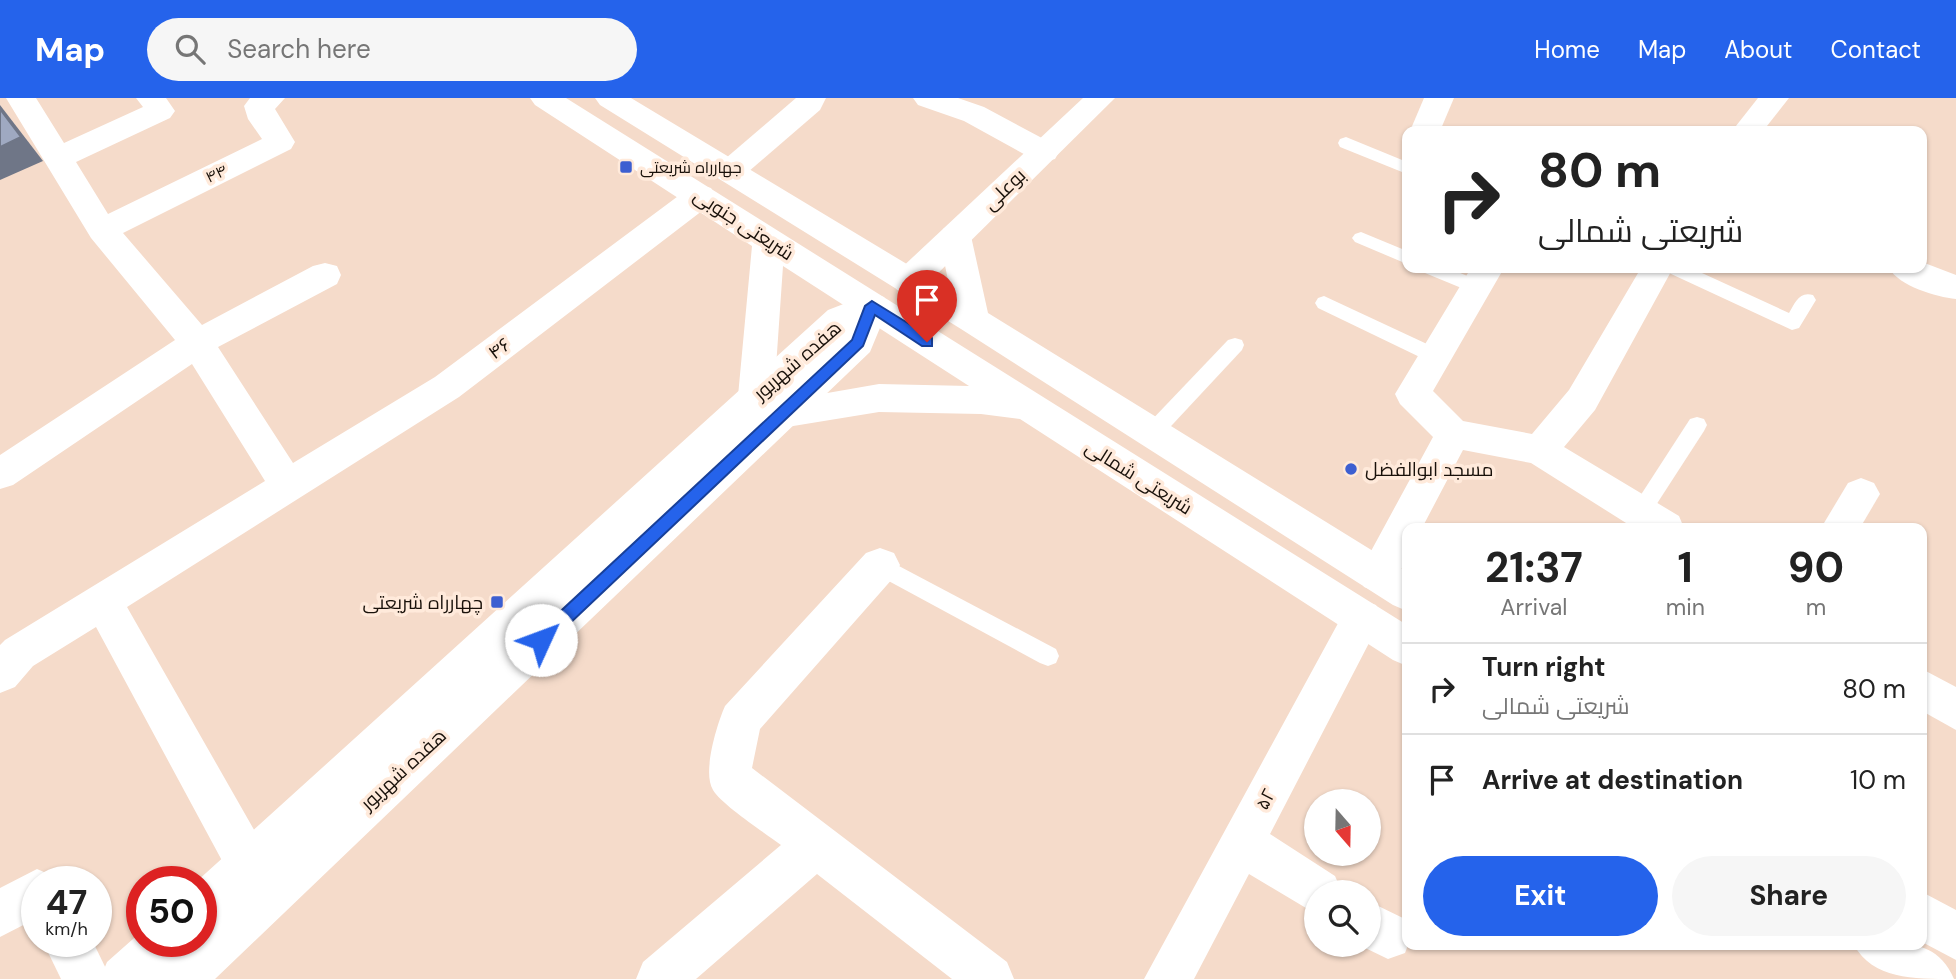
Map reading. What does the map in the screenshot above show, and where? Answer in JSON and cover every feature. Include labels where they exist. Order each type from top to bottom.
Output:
[{"type":"street","points":[[21,98],[102,230],[197,343],[287,485]]},
{"type":"street","points":[[58,158],[160,111],[151,98]]},
{"type":"street","name":"۴۴","points":[[102,230],[280,142],[263,120],[259,106],[270,98]]},
{"type":"street","name":"شریعتی جنوبی","points":[[545,98],[872,306]]},
{"type":"street","name":"شریعتی جنوبی","points":[[610,98],[909,281]]},
{"type":"street","points":[[730,171],[810,103],[811,98]]},
{"type":"street","points":[[928,98],[974,114],[1044,152]]},
{"type":"street","name":"بوعلی","points":[[872,306],[909,281],[1100,98]]},
{"type":"street","points":[[1427,126],[1439,98]]},
{"type":"street","points":[[1751,126],[1774,98]]},
{"type":"street","name":"۴۶","points":[[102,600],[447,387],[700,196]]},
{"type":"street","points":[[955,236],[973,320]]},
{"type":"street","points":[[769,240],[769,405],[879,398],[981,400],[1030,409]]},
{"type":"street","points":[[1540,450],[1582,400],[1654,273]]},
{"type":"street","points":[[1916,273],[1945,286],[1956,287]]},
{"type":"street","points":[[0,474],[197,343],[325,275]]},
{"type":"street","points":[[1482,278],[1413,394],[1453,434],[1540,450],[1652,521]]},
{"type":"street","points":[[909,281],[1392,584],[1402,559]]},
{"type":"street","name":"هفده شهریور","points":[[217,894],[769,405],[858,343],[872,306]]},
{"type":"street","name":"شریعتی شمالی","points":[[872,306],[1402,644]]},
{"type":"street","name":"هفده شهریور","points":[[180,979],[769,405]]},
{"type":"street","points":[[1417,523],[1453,434]]},
{"type":"street","points":[[1843,523],[1861,494]]},
{"type":"street","points":[[880,565],[740,720],[729,777],[990,979]]},
{"type":"street","points":[[0,674],[19,653],[102,600],[249,865]]},
{"type":"street","name":"۵۲","points":[[1168,979],[1362,618]]},
{"type":"street","points":[[1927,691],[1956,710]]},
{"type":"street","points":[[1242,843],[1304,882]]},
{"type":"street","points":[[660,979],[816,845]]},
{"type":"street","points":[[0,914],[21,902]]},
{"type":"street","points":[[1927,918],[1956,937]]},
{"type":"street","points":[[1886,950],[1930,979]]},
{"type":"street","points":[[76,957],[88,979]]},
{"type":"street","points":[[124,979],[148,957]]},
{"type":"lane","points":[[1346,143],[1402,166]]},
{"type":"lane","points":[[1361,238],[1402,256]]},
{"type":"lane","points":[[1456,273],[1482,278]]},
{"type":"lane","points":[[1686,273],[1792,323],[1807,300]]},
{"type":"lane","points":[[1324,303],[1435,356]]},
{"type":"lane","points":[[1152,433],[1235,345]]},
{"type":"lane","points":[[1652,521],[1697,425]]},
{"type":"lane","points":[[880,565],[1048,656]]},
{"type":"building","points":[[0,109],[21,137],[0,147]]},
{"type":"place","name":"جهارراه شریعتی","points":[[626,167]]},
{"type":"place","name":"مسجد ابوالفضل","points":[[1351,469]]},
{"type":"place","name":"چهارراه شریعتی","points":[[497,602]]},
{"type":"route","points":[[541,640],[858,343],[872,306],[927,342]]}]
